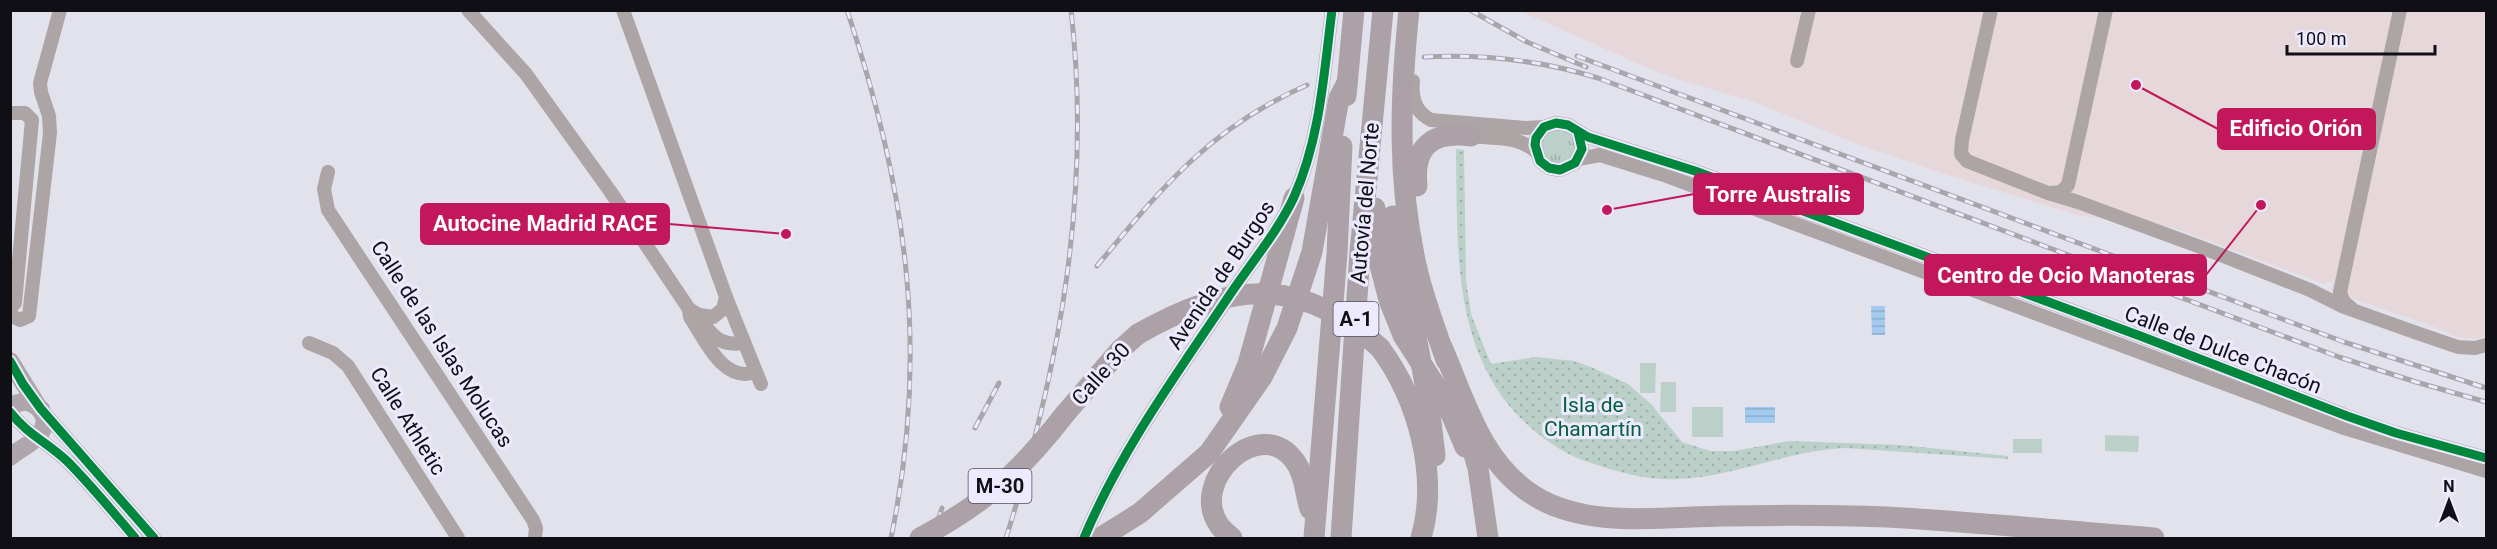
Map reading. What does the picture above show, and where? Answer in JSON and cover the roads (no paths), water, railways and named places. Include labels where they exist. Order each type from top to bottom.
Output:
[{"type":"highway","name":"Autovía del Norte","points":[[1314,530],[1354,10]]},
{"type":"highway","name":"Autovía del Norte","points":[[1341,538],[1359,264],[1383,10]]},
{"type":"highway","points":[[1400,10],[1392,98],[1390,171],[1396,239],[1429,405],[1436,472],[1435,494],[1427,506]]},
{"type":"highway","points":[[1409,10],[1401,95],[1403,180],[1417,269],[1478,468],[1488,535]]},
{"type":"highway","points":[[1101,538],[1140,513],[1209,453],[1262,377],[1287,328],[1312,252],[1339,98],[1347,83]]},
{"type":"highway","points":[[1374,100],[1375,216],[1378,254],[1384,282],[1403,335],[1447,404],[1458,429],[1469,456],[1488,535]]},
{"type":"highway","points":[[1471,136],[1449,135],[1436,138],[1427,144],[1416,160],[1417,186],[1425,247],[1436,291],[1471,402],[1502,468]]},
{"type":"highway","points":[[1184,474],[1227,413],[1248,364],[1294,198]]},
{"type":"highway","name":"Calle 30","points":[[920,538],[970,510],[1013,475],[1120,350],[1138,334],[1170,316],[1206,301],[1240,294],[1260,294],[1310,301],[1359,329],[1380,348],[1396,371],[1412,406],[1427,471],[1427,506]]},
{"type":"highway","points":[[1442,347],[1481,438],[1502,468],[1534,496],[1549,504],[1587,516],[1609,518],[1885,517],[2154,538]]},
{"type":"highway","points":[[1232,538],[1218,524],[1212,508],[1213,486],[1221,470],[1233,457],[1246,449],[1261,445],[1280,448],[1294,460],[1303,479],[1314,530]]},
{"type":"highway","name":"M-30","points":[[1421,538],[1427,506]]},
{"type":"highway","points":[[1845,517],[1958,529],[2012,538]]},
{"type":"main road","points":[[10,361],[41,409],[44,425],[21,448]]},
{"type":"main road","points":[[10,405],[27,401],[41,409]]},
{"type":"street","points":[[10,315],[20,320],[29,316],[39,249],[50,133],[50,116],[40,92],[40,83],[60,10]]},
{"type":"street","points":[[468,10],[526,74],[694,312],[718,340],[733,345],[744,343]]},
{"type":"street","points":[[623,10],[726,297],[758,378],[739,375],[724,367],[690,317],[694,312]]},
{"type":"street","name":"Avenida de Burgos","points":[[1083,538],[1122,462],[1154,407],[1294,198],[1321,105],[1332,10]]},
{"type":"street","points":[[1418,10],[1412,87],[1413,99],[1423,116],[1431,120],[1506,126],[1544,127],[1562,123],[1578,132],[1582,143],[1578,159],[1570,167],[1554,170],[1540,161],[1535,151],[1527,144],[1518,140],[1471,136]]},
{"type":"street","points":[[1797,61],[1809,10]]},
{"type":"street","points":[[1991,10],[1962,140],[1961,154],[1966,162],[2202,248],[2310,290],[2333,303],[2458,347],[2475,348],[2487,345]]},
{"type":"street","points":[[2048,193],[2061,192],[2068,185],[2106,10]]},
{"type":"street","points":[[2356,311],[2343,301],[2340,292],[2400,10]]},
{"type":"street","points":[[10,113],[28,115],[32,120],[15,303],[10,308]]},
{"type":"street","points":[[1535,151],[1536,138],[1544,127]]},
{"type":"street","name":"Calle de Dulce Chacón","points":[[1578,132],[1695,171],[1801,219]]},
{"type":"street","name":"Calle de Dulce Chacón","points":[[1578,159],[1591,155],[1608,157],[1801,219],[1908,258],[2020,292],[2115,335]]},
{"type":"street","points":[[1691,184],[1695,171]]},
{"type":"street","name":"Calle de las Islas Molucas","points":[[328,172],[324,189],[328,210],[533,520],[535,537]]},
{"type":"street","name":"Calle de Dulce Chacón","points":[[1908,258],[2016,306],[2115,335],[2346,416],[2454,456],[2487,471]]},
{"type":"street","points":[[2016,306],[2020,292]]},
{"type":"street","points":[[694,312],[706,318],[719,314],[726,297]]},
{"type":"street","name":"Calle Athletic","points":[[309,343],[333,352],[348,366],[458,538]]},
{"type":"street","points":[[41,409],[154,538]]},
{"type":"street","points":[[10,412],[21,425],[21,448],[48,452],[66,460],[135,538]]},
{"type":"street","name":"Calle de Dulce Chacón","points":[[2454,456],[2487,458]]},
{"type":"water","points":[[1871,306],[1885,306],[1885,335],[1872,335]]},
{"type":"water","points":[[1745,407],[1775,407],[1775,423],[1745,423]]},
{"type":"railway","points":[[847,10],[885,142],[898,207],[906,271],[910,336],[909,402],[903,469],[891,538]]},
{"type":"railway","points":[[1006,538],[1042,409],[1067,278],[1074,212],[1077,145],[1076,78],[1071,10]]},
{"type":"railway","points":[[1470,10],[1527,42],[1586,67]]},
{"type":"railway","points":[[1424,57],[1468,56],[1512,60],[1555,67],[1598,78],[2339,357],[2486,402]]},
{"type":"railway","points":[[1577,56],[2344,342],[2486,388]]},
{"type":"railway","points":[[1097,266],[1166,185],[1215,140],[1242,120],[1307,85]]},
{"type":"railway","points":[[975,428],[999,383]]},
{"type":"railway","points":[[932,538],[942,508]]},
{"type":"place","name":"Edificio Orión","points":[[2136,85]]},
{"type":"place","name":"Centro de Ocio Manoteras","points":[[2261,205]]},
{"type":"place","name":"Torre Australis","points":[[1607,210]]},
{"type":"place","name":"Autocine Madrid RACE","points":[[786,234]]},
{"type":"park label","name":"Isla de Chamartín","points":[[1593,417]]}]
